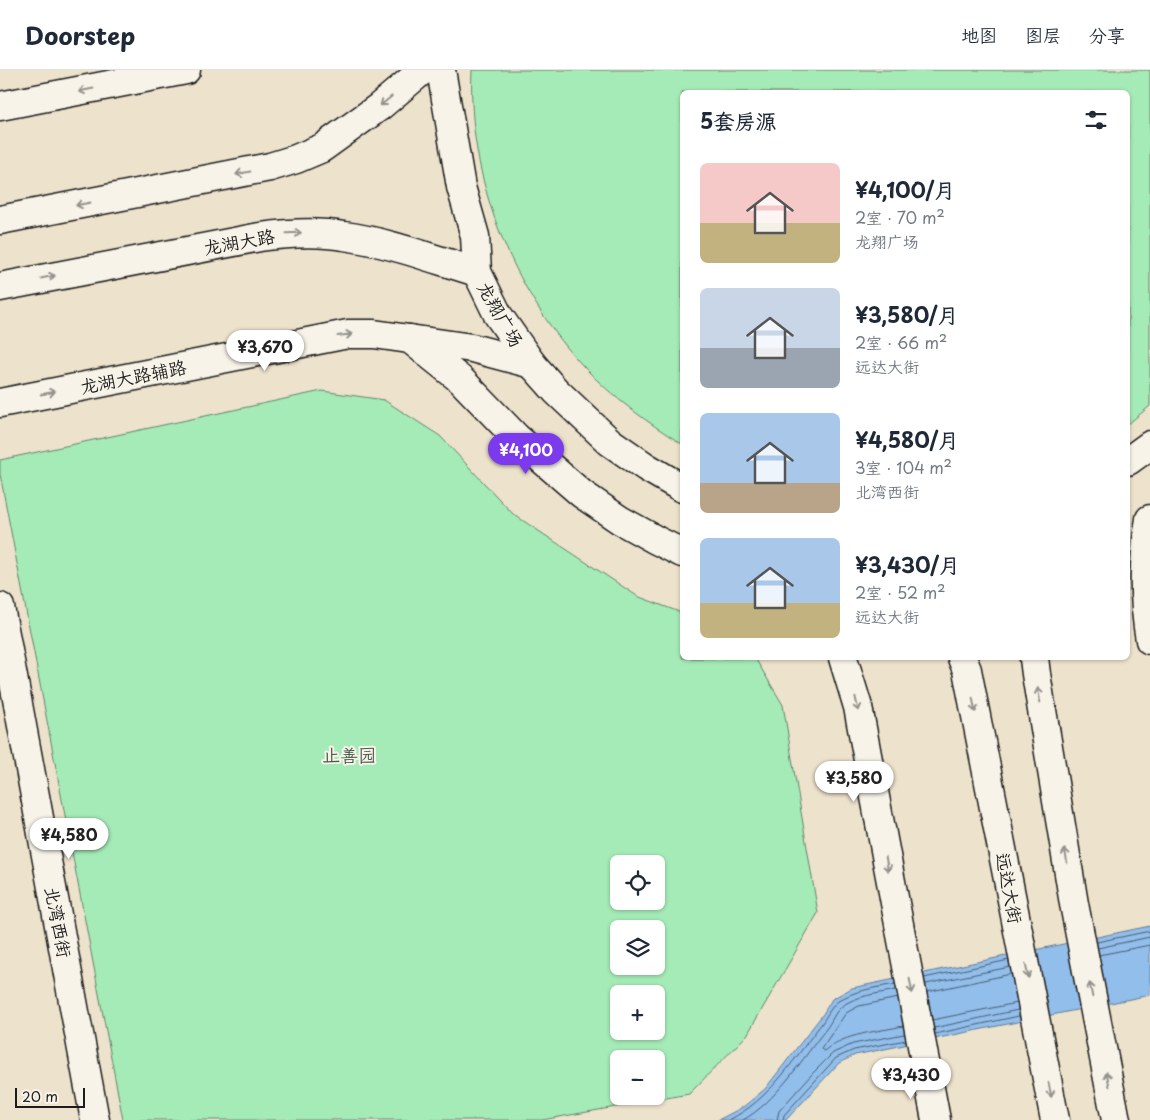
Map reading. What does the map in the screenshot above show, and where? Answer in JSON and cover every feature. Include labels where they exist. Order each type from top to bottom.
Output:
[{"type":"main road","points":[[0,106],[186,70]]},
{"type":"main road","points":[[0,220],[270,167],[296,159],[322,148],[379,107],[423,70]]},
{"type":"main road","name":"龙翔广场","points":[[441,70],[461,187],[475,236],[477,272],[498,315],[532,364],[556,391],[610,442],[646,467],[680,487]]},
{"type":"main road","name":"龙湖大路","points":[[0,287],[289,233],[343,235],[477,272]]},
{"type":"main road","name":"龙湖大路辅路","points":[[0,403],[348,334],[374,334],[410,338],[472,348],[532,364]]},
{"type":"main road","points":[[410,338],[461,380],[516,437],[582,494],[620,520],[680,552]]},
{"type":"main road","points":[[1130,460],[1150,445]]},
{"type":"main road","points":[[1150,519],[1146,548],[1150,640]]},
{"type":"main road","name":"北湾西街","points":[[0,607],[95,1120]]},
{"type":"main road","points":[[844,660],[858,707],[936,1120]]},
{"type":"main road","name":"远达大街","points":[[963,660],[967,670],[1055,1120]]},
{"type":"main road","points":[[1034,660],[1074,904],[1116,1120]]},
{"type":"green space","points":[[472,70],[1150,70],[1150,406],[1130,422],[1130,90],[680,90],[680,443],[631,409],[595,378],[558,336],[535,302],[515,267],[486,191],[477,151],[472,111]]},
{"type":"green space","name":"止善园","points":[[322,391],[384,400],[440,436],[513,514],[637,596],[680,612],[680,660],[756,660],[783,705],[818,913],[747,1035],[689,1094],[665,1098],[665,1050],[610,1050],[610,1105],[627,1105],[542,1120],[123,1120],[0,474],[0,460]]},
{"type":"water","points":[[1150,926],[1150,995],[855,1055],[839,1063],[786,1120],[718,1120],[743,1107],[765,1089],[823,1014],[832,999],[852,988]]}]
